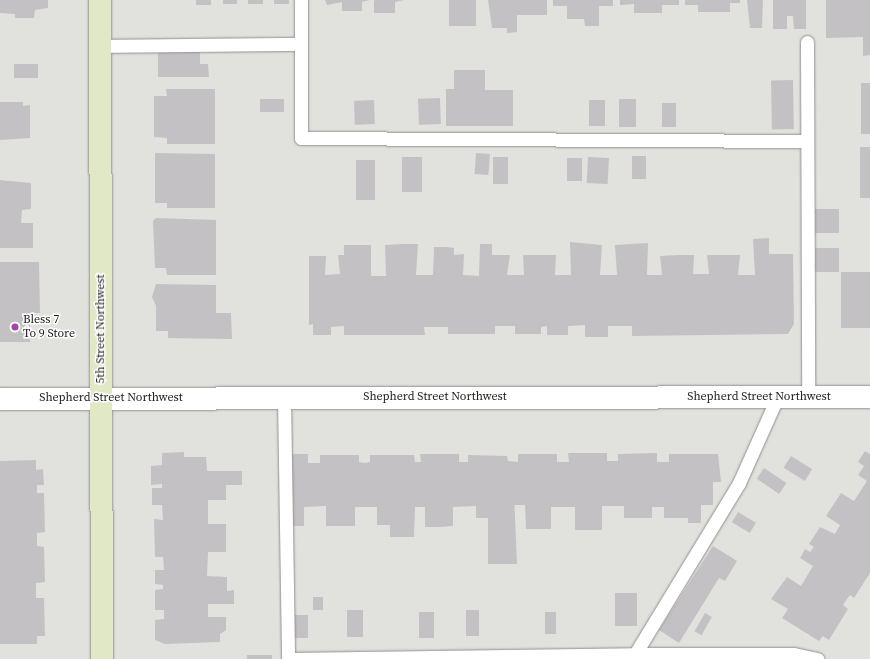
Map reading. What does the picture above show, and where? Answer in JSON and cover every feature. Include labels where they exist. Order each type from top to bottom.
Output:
[{"type":"street","name":"5th Street Northwest","points":[[100,0],[102,659]]},
{"type":"street","name":"Shepherd Street Northwest","points":[[0,399],[778,396],[870,398]]},
{"type":"lane","points":[[302,0],[300,138],[808,141]]},
{"type":"lane","points":[[807,42],[808,397]]},
{"type":"lane","points":[[100,46],[301,44]]},
{"type":"lane","points":[[635,654],[739,483],[778,396]]},
{"type":"lane","points":[[284,398],[288,658],[635,654],[794,654],[817,659]]},
{"type":"building","points":[[0,0],[48,0],[48,8],[35,10],[34,18],[15,18],[15,14],[0,13]]},
{"type":"building","points":[[196,0],[211,0],[211,5],[196,5]]},
{"type":"building","points":[[223,0],[237,0],[237,4],[223,4]]},
{"type":"building","points":[[248,0],[263,0],[263,4],[248,4]]},
{"type":"building","points":[[274,0],[289,0],[289,4],[274,4]]},
{"type":"building","points":[[325,0],[370,0],[362,2],[362,11],[342,11],[342,2],[327,5]]},
{"type":"building","points":[[374,0],[404,0],[395,2],[395,13],[374,13]]},
{"type":"building","points":[[449,0],[476,0],[476,26],[449,26]]},
{"type":"building","points":[[488,0],[547,0],[547,15],[517,15],[517,32],[507,33],[507,28],[492,28]]},
{"type":"building","points":[[553,0],[613,0],[613,6],[599,6],[599,26],[585,26],[584,19],[567,19],[567,6],[553,6]]},
{"type":"building","points":[[620,0],[679,0],[679,5],[662,5],[662,13],[634,13],[634,4],[620,5]]},
{"type":"building","points":[[685,0],[740,0],[740,3],[730,3],[730,12],[698,12],[698,5],[685,5]]},
{"type":"building","points":[[747,0],[763,0],[762,28],[750,28]]},
{"type":"building","points":[[773,0],[806,0],[806,29],[794,29],[793,16],[787,16],[787,29],[773,29]]},
{"type":"building","points":[[826,0],[870,0],[870,55],[863,56],[863,37],[826,38]]},
{"type":"building","points":[[158,51],[200,51],[200,64],[208,64],[209,77],[158,77]]},
{"type":"building","points":[[14,64],[38,64],[38,78],[14,78]]},
{"type":"building","points":[[454,70],[485,70],[485,90],[513,90],[513,126],[446,126],[446,89],[454,89]]},
{"type":"building","points":[[771,80],[793,80],[794,129],[772,129]]},
{"type":"building","points":[[861,83],[870,83],[870,134],[861,134]]},
{"type":"building","points":[[166,89],[215,89],[215,144],[167,144],[167,138],[154,137],[154,96],[167,96]]},
{"type":"building","points":[[440,98],[441,124],[419,125],[418,99]]},
{"type":"building","points":[[260,99],[284,99],[284,112],[260,112]]},
{"type":"building","points":[[619,99],[636,99],[636,127],[619,127]]},
{"type":"building","points":[[374,100],[375,124],[355,125],[354,101]]},
{"type":"building","points":[[589,100],[605,100],[605,126],[589,126]]},
{"type":"building","points":[[0,102],[23,102],[23,106],[30,105],[30,138],[0,140]]},
{"type":"building","points":[[662,103],[676,103],[676,127],[662,127]]},
{"type":"building","points":[[860,147],[870,147],[870,198],[860,198]]},
{"type":"building","points":[[155,153],[215,154],[215,208],[167,208],[167,203],[155,203]]},
{"type":"building","points":[[476,153],[490,154],[489,175],[475,174]]},
{"type":"building","points":[[632,156],[646,156],[646,179],[632,179]]},
{"type":"building","points":[[402,157],[422,157],[422,192],[402,192]]},
{"type":"building","points":[[493,157],[508,157],[508,184],[493,184]]},
{"type":"building","points":[[588,157],[609,158],[608,184],[587,183]]},
{"type":"building","points":[[567,158],[582,158],[582,181],[567,181]]},
{"type":"building","points":[[356,160],[375,160],[375,200],[356,200]]},
{"type":"building","points":[[0,180],[31,183],[31,209],[22,210],[21,223],[33,223],[33,248],[0,248]]},
{"type":"building","points":[[815,209],[839,209],[839,233],[815,233]]},
{"type":"building","points":[[156,218],[216,220],[216,275],[167,275],[166,268],[155,268],[153,221]]},
{"type":"building","points":[[769,238],[769,254],[793,254],[794,324],[788,334],[632,336],[632,326],[608,326],[608,337],[585,337],[585,325],[568,326],[568,335],[547,335],[547,326],[541,327],[541,334],[515,334],[515,326],[495,326],[495,334],[448,334],[448,327],[424,327],[425,335],[344,335],[344,326],[331,327],[331,335],[313,335],[313,324],[309,325],[309,256],[326,256],[325,275],[340,274],[338,255],[344,255],[344,245],[371,245],[371,276],[386,276],[385,245],[402,244],[418,244],[416,275],[433,275],[434,247],[446,247],[454,248],[454,255],[464,254],[463,275],[479,276],[480,244],[492,244],[492,255],[510,255],[507,275],[524,275],[523,255],[556,255],[555,275],[571,275],[570,242],[602,245],[600,275],[617,275],[615,245],[648,243],[647,275],[662,275],[660,256],[694,255],[693,274],[709,274],[707,255],[740,255],[738,275],[755,275],[753,239]]},
{"type":"building","points":[[815,248],[839,248],[839,272],[815,272]]},
{"type":"building","points":[[0,262],[39,262],[40,313],[30,313],[30,342],[0,342]]},
{"type":"building","points":[[841,272],[870,272],[870,328],[841,328]]},
{"type":"building","points":[[156,284],[216,285],[216,313],[231,313],[232,339],[168,338],[168,331],[156,331],[156,306],[152,297]]},
{"type":"building","points":[[865,451],[870,454],[870,573],[854,598],[850,595],[843,605],[848,609],[829,640],[823,636],[819,641],[782,618],[788,609],[771,599],[787,577],[801,586],[813,566],[800,558],[805,549],[810,552],[814,547],[809,544],[820,527],[835,534],[840,525],[826,516],[841,493],[854,501],[867,481],[858,475],[864,466],[858,462]]},
{"type":"building","points":[[184,452],[184,457],[206,457],[207,471],[242,471],[242,485],[226,485],[226,500],[208,500],[208,524],[226,524],[226,552],[208,552],[207,576],[227,577],[227,591],[234,590],[234,604],[208,604],[208,617],[226,617],[226,630],[220,634],[220,642],[165,644],[155,640],[155,620],[164,619],[164,610],[155,610],[155,590],[163,589],[163,585],[155,584],[155,570],[164,570],[163,557],[155,557],[154,519],[163,520],[162,505],[152,505],[152,488],[162,488],[162,484],[151,485],[151,466],[162,465],[162,453]]},
{"type":"building","points":[[568,453],[607,453],[607,461],[618,461],[618,454],[657,453],[657,462],[669,462],[669,454],[718,454],[721,482],[713,482],[713,505],[701,505],[701,523],[688,523],[688,518],[664,518],[664,507],[652,507],[652,518],[624,518],[624,506],[602,506],[602,530],[575,530],[575,507],[551,507],[551,529],[526,529],[525,505],[514,505],[517,564],[488,564],[488,518],[476,518],[476,506],[453,507],[453,526],[440,527],[425,527],[425,507],[415,507],[414,537],[390,537],[390,525],[377,525],[377,507],[355,507],[355,526],[326,526],[326,506],[304,507],[304,526],[290,526],[290,454],[308,454],[308,463],[320,463],[320,455],[359,455],[359,462],[365,463],[370,462],[370,455],[414,455],[415,462],[421,462],[420,454],[459,454],[459,462],[468,462],[468,455],[507,456],[508,461],[518,462],[518,454],[557,454],[557,462],[569,462]]},
{"type":"building","points":[[791,456],[812,469],[805,481],[784,468]]},
{"type":"building","points":[[36,460],[36,470],[43,469],[44,485],[37,485],[37,493],[44,493],[45,532],[37,533],[37,546],[44,547],[45,582],[36,583],[36,598],[44,598],[45,636],[37,636],[37,644],[0,644],[0,461]]},
{"type":"building","points":[[764,468],[786,483],[779,494],[757,479]]},
{"type":"building","points":[[738,512],[756,523],[750,533],[732,522]]},
{"type":"building","points":[[713,546],[737,561],[725,581],[719,578],[679,643],[659,630]]},
{"type":"building","points":[[615,593],[637,593],[637,626],[615,626]]},
{"type":"building","points":[[313,597],[323,597],[323,610],[313,610]]},
{"type":"building","points":[[347,610],[363,610],[363,637],[347,637]]},
{"type":"building","points":[[466,610],[479,610],[479,636],[466,636]]},
{"type":"building","points":[[419,612],[434,612],[434,638],[419,638]]},
{"type":"building","points":[[545,612],[556,612],[556,634],[545,634]]},
{"type":"building","points":[[705,613],[712,617],[701,635],[694,631]]},
{"type":"building","points":[[294,615],[308,615],[308,638],[294,638]]},
{"type":"building","points":[[247,655],[272,655],[272,659],[247,659]]},
{"type":"place","name":"Bless 7 To 9 Store","points":[[15,327]]}]
